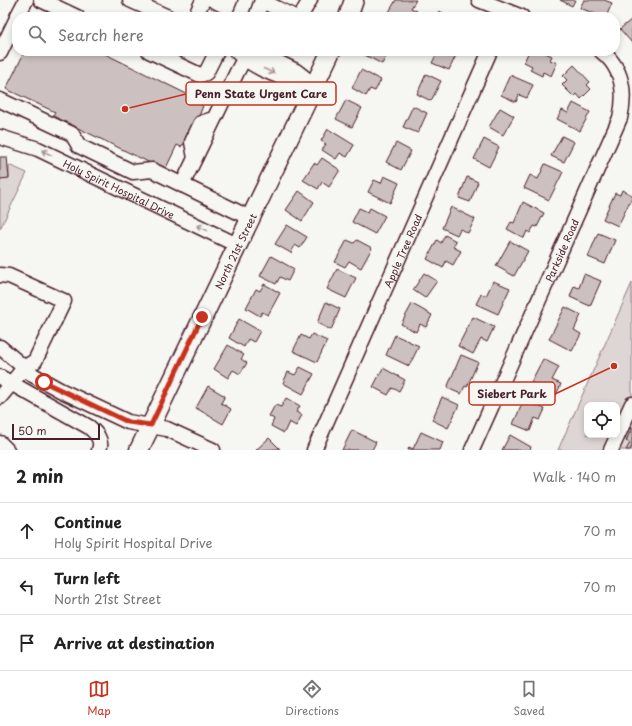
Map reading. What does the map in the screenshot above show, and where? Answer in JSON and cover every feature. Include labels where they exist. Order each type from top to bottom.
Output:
[{"type":"main road","name":"North 21st Street","points":[[139,450],[328,56]]},
{"type":"street","points":[[20,12],[26,0]]},
{"type":"street","points":[[41,0],[66,12]]},
{"type":"street","points":[[130,0],[157,12]]},
{"type":"street","points":[[197,12],[203,0]]},
{"type":"street","points":[[213,0],[227,7],[230,0]]},
{"type":"street","points":[[301,12],[304,0]]},
{"type":"street","points":[[303,12],[310,0]]},
{"type":"street","points":[[479,0],[503,12]]},
{"type":"street","points":[[258,12],[262,1],[285,12]]},
{"type":"street","points":[[0,53],[12,28]]},
{"type":"street","points":[[160,56],[200,75],[206,73],[214,56]]},
{"type":"street","points":[[182,185],[244,56]]},
{"type":"street","points":[[248,56],[291,81],[314,85]]},
{"type":"street","points":[[264,56],[284,58],[296,71],[314,85]]},
{"type":"street","name":"Apple Tree Road","points":[[314,450],[488,56]]},
{"type":"street","name":"Parkside Road","points":[[472,450],[620,118],[623,98],[620,77],[614,65],[606,56]]},
{"type":"street","points":[[0,100],[72,134],[79,146],[133,172],[152,170],[250,218]]},
{"type":"street","name":"Holy Spirit Hospital Drive","points":[[0,137],[38,149],[237,245]]},
{"type":"street","points":[[0,276],[9,276],[64,301],[34,361],[6,381],[0,397]]},
{"type":"street","points":[[0,347],[24,368],[60,390],[128,422],[151,425],[167,430],[212,450]]},
{"type":"street","points":[[6,381],[89,427],[99,437],[101,446],[100,450]]},
{"type":"street","points":[[611,450],[632,404]]},
{"type":"street","points":[[0,443],[7,450]]},
{"type":"shaded area","points":[[9,165],[27,173],[0,229],[0,179],[9,178]]},
{"type":"shaded area","points":[[632,283],[632,450],[558,450]]},
{"type":"building","points":[[396,0],[416,0],[411,8],[416,12],[389,12]]},
{"type":"building","points":[[560,0],[575,0],[572,6]]},
{"type":"building","points":[[584,0],[604,0],[612,3],[608,12],[590,12],[580,8]]},
{"type":"building","points":[[632,19],[632,43],[620,29]]},
{"type":"building","points":[[22,56],[109,56],[199,100],[198,103],[203,106],[199,116],[203,127],[196,141],[182,145],[181,147],[177,145],[165,170],[53,116],[55,112],[6,89]]},
{"type":"building","points":[[367,56],[386,56],[382,64]]},
{"type":"building","points":[[436,56],[456,56],[449,70],[432,63]]},
{"type":"building","points":[[527,56],[552,56],[550,60],[557,63],[551,76],[543,72],[542,76],[530,70],[532,66],[524,62]]},
{"type":"building","points":[[574,65],[590,82],[587,85],[591,89],[581,99],[577,94],[574,97],[562,85],[567,80],[563,76]]},
{"type":"building","points":[[361,70],[381,80],[375,91],[370,89],[366,96],[352,88]]},
{"type":"building","points":[[426,74],[441,81],[431,101],[417,94]]},
{"type":"building","points":[[510,75],[533,85],[527,98],[519,95],[516,102],[501,95]]},
{"type":"building","points":[[346,100],[362,108],[352,127],[336,119]]},
{"type":"building","points":[[573,103],[590,112],[580,131],[557,119],[562,110],[568,113]]},
{"type":"building","points":[[413,106],[427,113],[418,133],[403,127]]},
{"type":"building","points":[[500,108],[514,116],[503,135],[489,127]]},
{"type":"building","points":[[328,129],[354,145],[347,157],[340,153],[336,159],[322,150],[326,144],[321,141]]},
{"type":"building","points":[[562,136],[574,142],[564,162],[551,156]]},
{"type":"building","points":[[484,139],[499,147],[489,167],[474,159]]},
{"type":"building","points":[[396,143],[411,151],[401,170],[386,162]]},
{"type":"building","points":[[0,157],[7,157],[9,178],[0,179]]},
{"type":"building","points":[[322,158],[340,170],[329,187],[322,182],[318,189],[303,180],[314,163],[317,165]]},
{"type":"building","points":[[545,164],[563,172],[549,200],[524,188],[530,175],[538,179]]},
{"type":"building","points":[[384,176],[399,183],[390,203],[368,192],[374,180],[381,183]]},
{"type":"building","points":[[467,177],[478,182],[470,202],[459,198]]},
{"type":"building","points":[[622,190],[632,195],[632,197],[618,226],[603,219],[615,193],[620,195]]},
{"type":"building","points":[[299,191],[314,202],[302,221],[286,210]]},
{"type":"building","points":[[523,202],[544,213],[537,227],[534,226],[530,233],[527,231],[524,238],[507,229],[511,222],[514,223]]},
{"type":"building","points":[[451,207],[475,219],[468,233],[460,229],[457,235],[442,228]]},
{"type":"building","points":[[359,208],[368,212],[370,208],[385,216],[375,234],[352,222]]},
{"type":"building","points":[[287,225],[307,237],[300,248],[295,245],[291,253],[275,244]]},
{"type":"building","points":[[598,233],[615,240],[605,264],[588,257]]},
{"type":"building","points":[[445,235],[456,241],[453,247],[461,251],[453,265],[446,261],[443,268],[427,259],[437,240],[441,243]]},
{"type":"building","points":[[347,240],[354,243],[357,240],[372,248],[361,268],[349,261],[345,267],[335,262]]},
{"type":"building","points":[[510,241],[528,251],[514,276],[496,266]]},
{"type":"building","points":[[271,256],[294,269],[288,281],[280,277],[276,284],[260,276]]},
{"type":"building","points":[[337,269],[356,278],[346,298],[327,289]]},
{"type":"building","points":[[424,273],[437,281],[425,298],[413,290]]},
{"type":"building","points":[[584,274],[601,281],[590,306],[570,297],[574,286],[579,288]]},
{"type":"building","points":[[493,281],[510,288],[498,314],[476,304],[481,294],[486,296]]},
{"type":"building","points":[[264,284],[280,293],[268,315],[262,312],[260,316],[246,308],[256,289],[260,291]]},
{"type":"building","points":[[326,302],[340,309],[331,330],[317,323]]},
{"type":"building","points":[[412,304],[432,315],[426,327],[420,324],[416,332],[401,324]]},
{"type":"building","points":[[565,307],[581,315],[574,330],[581,334],[572,351],[549,339]]},
{"type":"building","points":[[473,317],[494,327],[487,342],[481,339],[473,354],[458,346]]},
{"type":"building","points":[[239,319],[260,331],[254,342],[248,339],[244,347],[229,338]]},
{"type":"building","points":[[312,334],[327,341],[317,362],[293,351],[301,335],[309,339]]},
{"type":"building","points":[[395,335],[419,346],[409,366],[386,355]]},
{"type":"building","points":[[228,345],[244,355],[241,359],[247,363],[240,374],[233,370],[228,378],[214,369]]},
{"type":"building","points":[[461,355],[478,362],[467,387],[465,386],[461,394],[447,388]]},
{"type":"building","points":[[543,359],[559,367],[552,380],[561,384],[556,395],[531,382]]},
{"type":"building","points":[[300,367],[314,374],[303,394],[283,383],[288,372],[295,375]]},
{"type":"building","points":[[383,368],[405,380],[399,391],[392,388],[388,395],[373,387]]},
{"type":"building","points":[[208,386],[225,396],[221,403],[231,409],[223,424],[196,408]]},
{"type":"building","points":[[442,397],[459,405],[448,428],[432,420]]},
{"type":"building","points":[[286,398],[300,406],[296,412],[302,415],[296,426],[289,422],[284,433],[271,426],[274,419],[269,416],[275,405],[281,407]]},
{"type":"building","points":[[524,400],[545,409],[540,420],[535,418],[530,431],[513,424]]},
{"type":"building","points":[[632,427],[632,446],[630,450],[626,450],[630,443],[626,441]]},
{"type":"building","points":[[352,430],[376,442],[372,450],[342,450]]},
{"type":"building","points":[[421,432],[443,442],[440,450],[408,450],[409,447],[413,449]]},
{"type":"building","points":[[510,435],[531,447],[530,450],[502,450]]},
{"type":"building","points":[[269,438],[280,449],[256,450]]},
{"type":"place","name":"Penn State Urgent Care","points":[[125,109]]},
{"type":"place","name":"Siebert Park","points":[[614,366]]},
{"type":"route","points":[[44,382],[128,422],[151,425],[202,317]]}]
